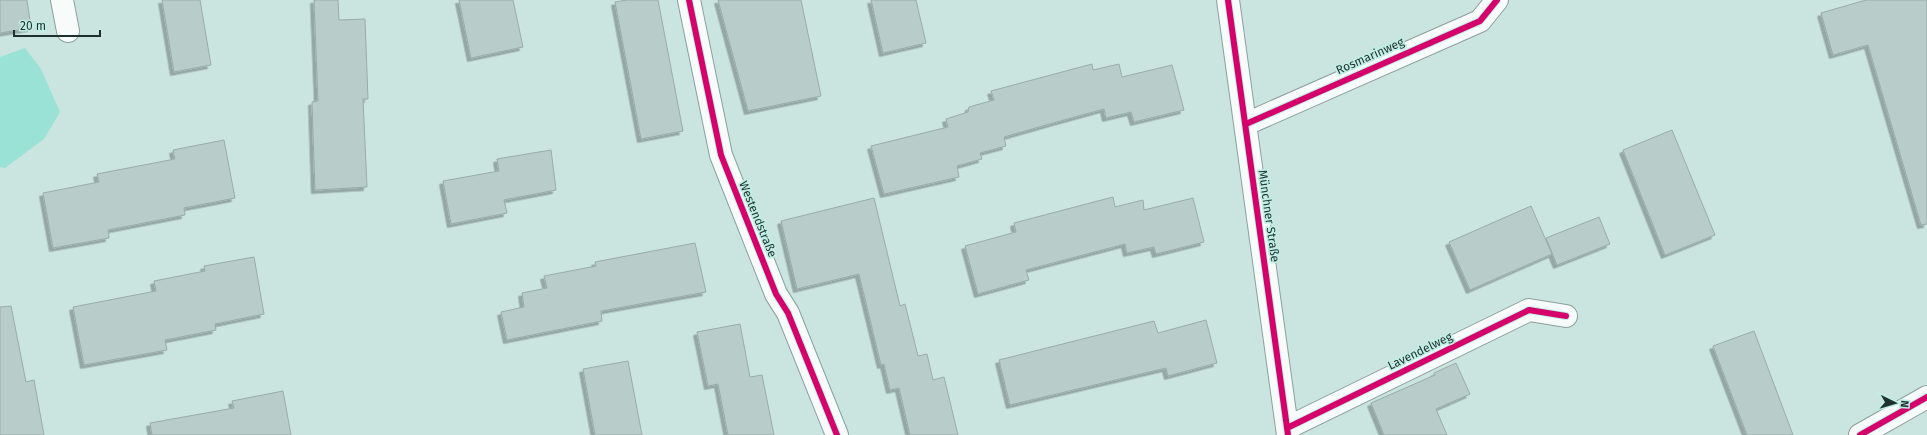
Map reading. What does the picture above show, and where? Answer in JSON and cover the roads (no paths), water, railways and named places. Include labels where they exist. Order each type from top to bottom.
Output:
[{"type":"street","points":[[62,0],[68,31]]},
{"type":"street","name":"Westendstraße","points":[[689,0],[721,155],[776,294],[788,313],[837,435]]},
{"type":"street","name":"Münchner Straße","points":[[1228,0],[1288,431]]},
{"type":"street","name":"Rosmarinweg","points":[[1246,124],[1480,21],[1497,0]]},
{"type":"street","name":"Lavendelweg","points":[[1288,431],[1529,310],[1566,316]]},
{"type":"street","points":[[1860,435],[1927,397]]}]
